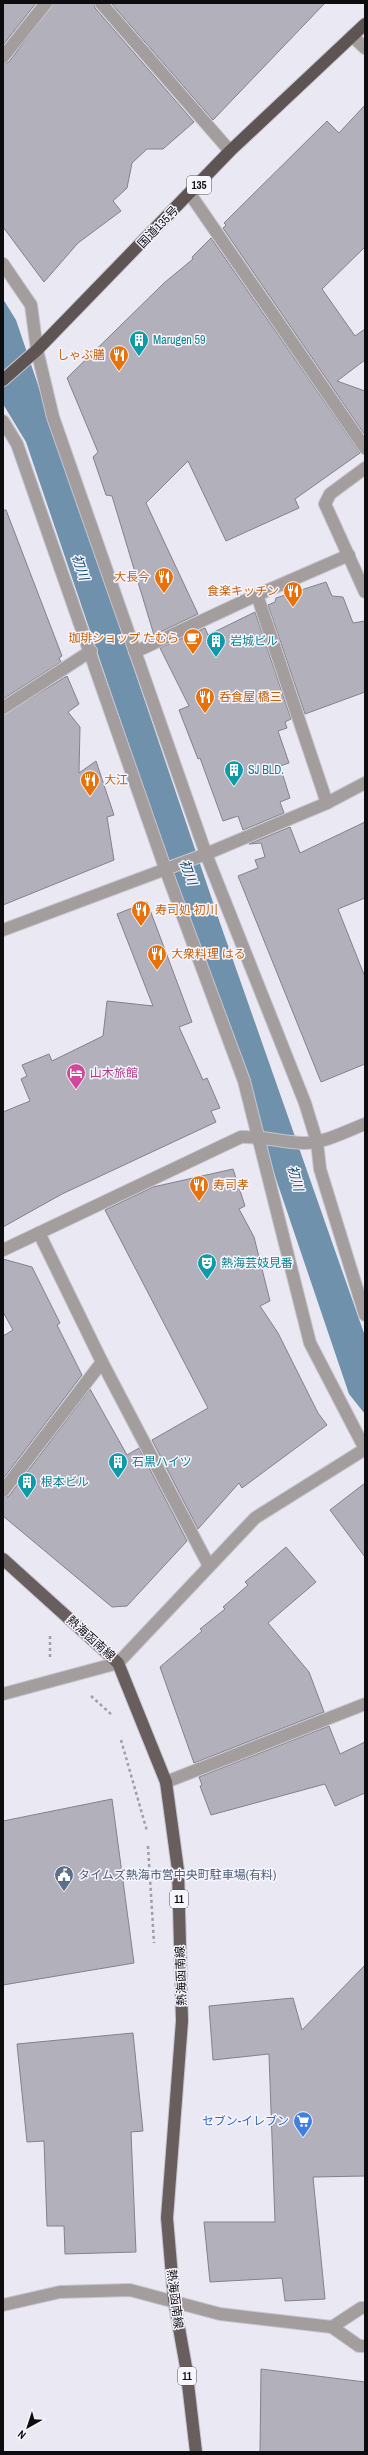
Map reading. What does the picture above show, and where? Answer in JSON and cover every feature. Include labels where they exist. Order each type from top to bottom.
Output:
[{"type":"highway","name":"国道135号","points":[[3,380],[37,350],[190,194],[230,151],[365,24]]},
{"type":"main road","name":"熱海函南線","points":[[3,1559],[118,1663],[166,1782],[178,1870],[182,2021],[167,2218],[174,2300],[186,2367],[196,2452]]},
{"type":"street","points":[[3,57],[46,3]]},
{"type":"street","points":[[101,3],[230,151]]},
{"type":"street","points":[[352,36],[365,48]]},
{"type":"street","points":[[190,194],[365,448]]},
{"type":"street","points":[[3,264],[31,305],[37,350],[53,417],[206,854],[305,1103],[317,1142],[320,1169],[365,1315]]},
{"type":"street","points":[[3,421],[18,444],[166,868],[244,1081],[310,1343],[365,1449],[256,1518],[118,1663],[3,1694]]},
{"type":"street","points":[[365,468],[330,494],[325,504],[365,592]]},
{"type":"street","points":[[135,652],[257,595],[349,555]]},
{"type":"street","points":[[257,595],[327,803]]},
{"type":"street","points":[[3,708],[91,651]]},
{"type":"street","points":[[3,930],[206,854],[327,803],[365,783]]},
{"type":"street","points":[[3,1250],[241,1138],[258,1136],[303,1143],[317,1142],[365,1124]]},
{"type":"street","points":[[39,1233],[102,1362],[209,1566]]},
{"type":"street","points":[[3,1491],[102,1362]]},
{"type":"street","points":[[166,1782],[365,1704]]},
{"type":"street","points":[[3,2305],[60,2292],[130,2290],[174,2300],[220,2314],[332,2328],[359,2346],[365,2346]]},
{"type":"street","points":[[332,2328],[361,2308],[365,2308]]},
{"type":"path","points":[[43,1659],[50,1658],[50,1631]]},
{"type":"path","points":[[85,1697],[92,1696],[114,1717]]},
{"type":"path","points":[[119,1732],[148,1836]]},
{"type":"path","points":[[148,1843],[154,1946]]},
{"type":"water","name":"初川","points":[[3,299],[16,320],[220,923],[365,1336],[365,1414],[349,1394],[26,442],[3,404]]},
{"type":"building","points":[[3,3],[36,3],[3,45]]},
{"type":"building","points":[[53,3],[94,3],[95,8],[194,122],[163,149],[147,149],[132,163],[127,188],[113,201],[121,211],[78,243],[44,282],[3,227],[3,64],[9,62]]},
{"type":"building","points":[[111,3],[325,3],[213,120]]},
{"type":"building","points":[[365,105],[365,247],[322,289],[355,336],[365,329],[365,360],[337,381],[365,391],[365,435],[223,228],[226,225],[224,223],[327,121],[339,133]]},
{"type":"building","points":[[211,238],[360,453],[295,499],[299,508],[226,541],[188,461],[146,503],[198,614],[154,635],[112,496],[106,495],[93,457],[98,452],[67,378],[164,283],[193,259],[192,257]]},
{"type":"building","points":[[3,510],[6,510],[62,656],[59,658],[61,662],[3,699]]},
{"type":"building","points":[[326,582],[332,596],[343,597],[353,623],[365,621],[365,692],[305,714],[268,605],[275,602],[276,598]]},
{"type":"building","points":[[255,612],[291,719],[285,722],[287,728],[278,731],[289,763],[280,766],[290,798],[280,802],[284,813],[243,830],[238,816],[223,821],[200,758],[198,759],[179,710],[189,706],[160,648],[205,628],[208,635]]},
{"type":"building","points":[[67,676],[79,704],[68,712],[80,727],[79,773],[96,761],[114,815],[107,817],[114,860],[3,905],[3,715]]},
{"type":"building","points":[[365,822],[365,898],[338,909],[365,977],[365,1064],[321,1082],[238,876],[258,868],[255,860],[265,857],[261,843],[249,844],[290,827],[300,853]]},
{"type":"building","points":[[147,902],[192,1022],[179,1027],[203,1080],[207,1078],[220,1108],[211,1111],[216,1122],[62,1194],[3,1227],[3,1112],[30,1101],[21,1079],[27,1076],[22,1065],[49,1054],[52,1061],[103,1036],[107,1001],[153,1006],[117,914]]},
{"type":"building","points":[[233,1169],[245,1206],[239,1209],[254,1237],[270,1301],[260,1306],[278,1333],[318,1413],[327,1425],[242,1488],[239,1483],[198,1529],[152,1440],[208,1408],[105,1210],[153,1187]]},
{"type":"building","points":[[3,1259],[32,1267],[60,1323],[57,1325],[82,1375],[3,1479],[3,1336],[13,1330],[3,1312]]},
{"type":"building","points":[[90,1389],[127,1455],[139,1448],[187,1541],[127,1606],[112,1607],[3,1516],[3,1498],[9,1496]]},
{"type":"building","points":[[365,1483],[365,1557],[330,1510]]},
{"type":"building","points":[[286,1547],[316,1582],[268,1623],[309,1672],[324,1712],[194,1763],[160,1667],[202,1631],[200,1629],[225,1609],[223,1607],[248,1585],[245,1582]]},
{"type":"building","points":[[329,1726],[340,1754],[365,1742],[365,1793],[335,1806],[325,1784],[211,1815],[200,1786],[202,1785],[199,1777]]},
{"type":"building","name":"タイムズ熱海市営中央町駐車場(有料)","points":[[112,1799],[134,1963],[3,1985],[3,1821]]},
{"type":"building","points":[[365,1965],[365,2176],[313,2177],[325,2299],[285,2301],[282,2278],[210,2282],[204,2222],[275,2222],[269,2054],[213,2060],[209,2006],[293,1998],[302,2030]]},
{"type":"building","points":[[133,2033],[143,2131],[131,2132],[136,2252],[65,2254],[64,2226],[47,2226],[44,2141],[27,2142],[17,2044]]},
{"type":"building","points":[[261,2369],[365,2382],[365,2452],[260,2452]]},
{"type":"place","name":"Marugen 59","points":[[139,357]]},
{"type":"place","name":"しゃぶ膳","points":[[119,372]]},
{"type":"place","name":"大長今","points":[[164,594]]},
{"type":"place","name":"食楽キッチン","points":[[293,608]]},
{"type":"place","name":"珈琲ショップ たむら","points":[[193,655]]},
{"type":"place","name":"岩城ビル","points":[[216,658]]},
{"type":"place","name":"呑食屋 橋三","points":[[205,714]]},
{"type":"place","name":"SJ BLD.","points":[[234,787]]},
{"type":"place","name":"大江","points":[[90,797]]},
{"type":"place","name":"寿司処 初川","points":[[141,927]]},
{"type":"place","name":"大衆料理 はる","points":[[157,971]]},
{"type":"place","name":"山木旅館","points":[[76,1090]]},
{"type":"place","name":"寿司孝","points":[[199,1202]]},
{"type":"place","name":"熱海芸妓見番","points":[[207,1280]]},
{"type":"place","name":"石黒ハイツ","points":[[118,1479]]},
{"type":"place","name":"根本ビル","points":[[27,1499]]},
{"type":"place","name":"タイムズ熱海市営中央町駐車場(有料)","points":[[64,1892]]},
{"type":"place","name":"セブン-イレブン","points":[[303,2138]]}]
